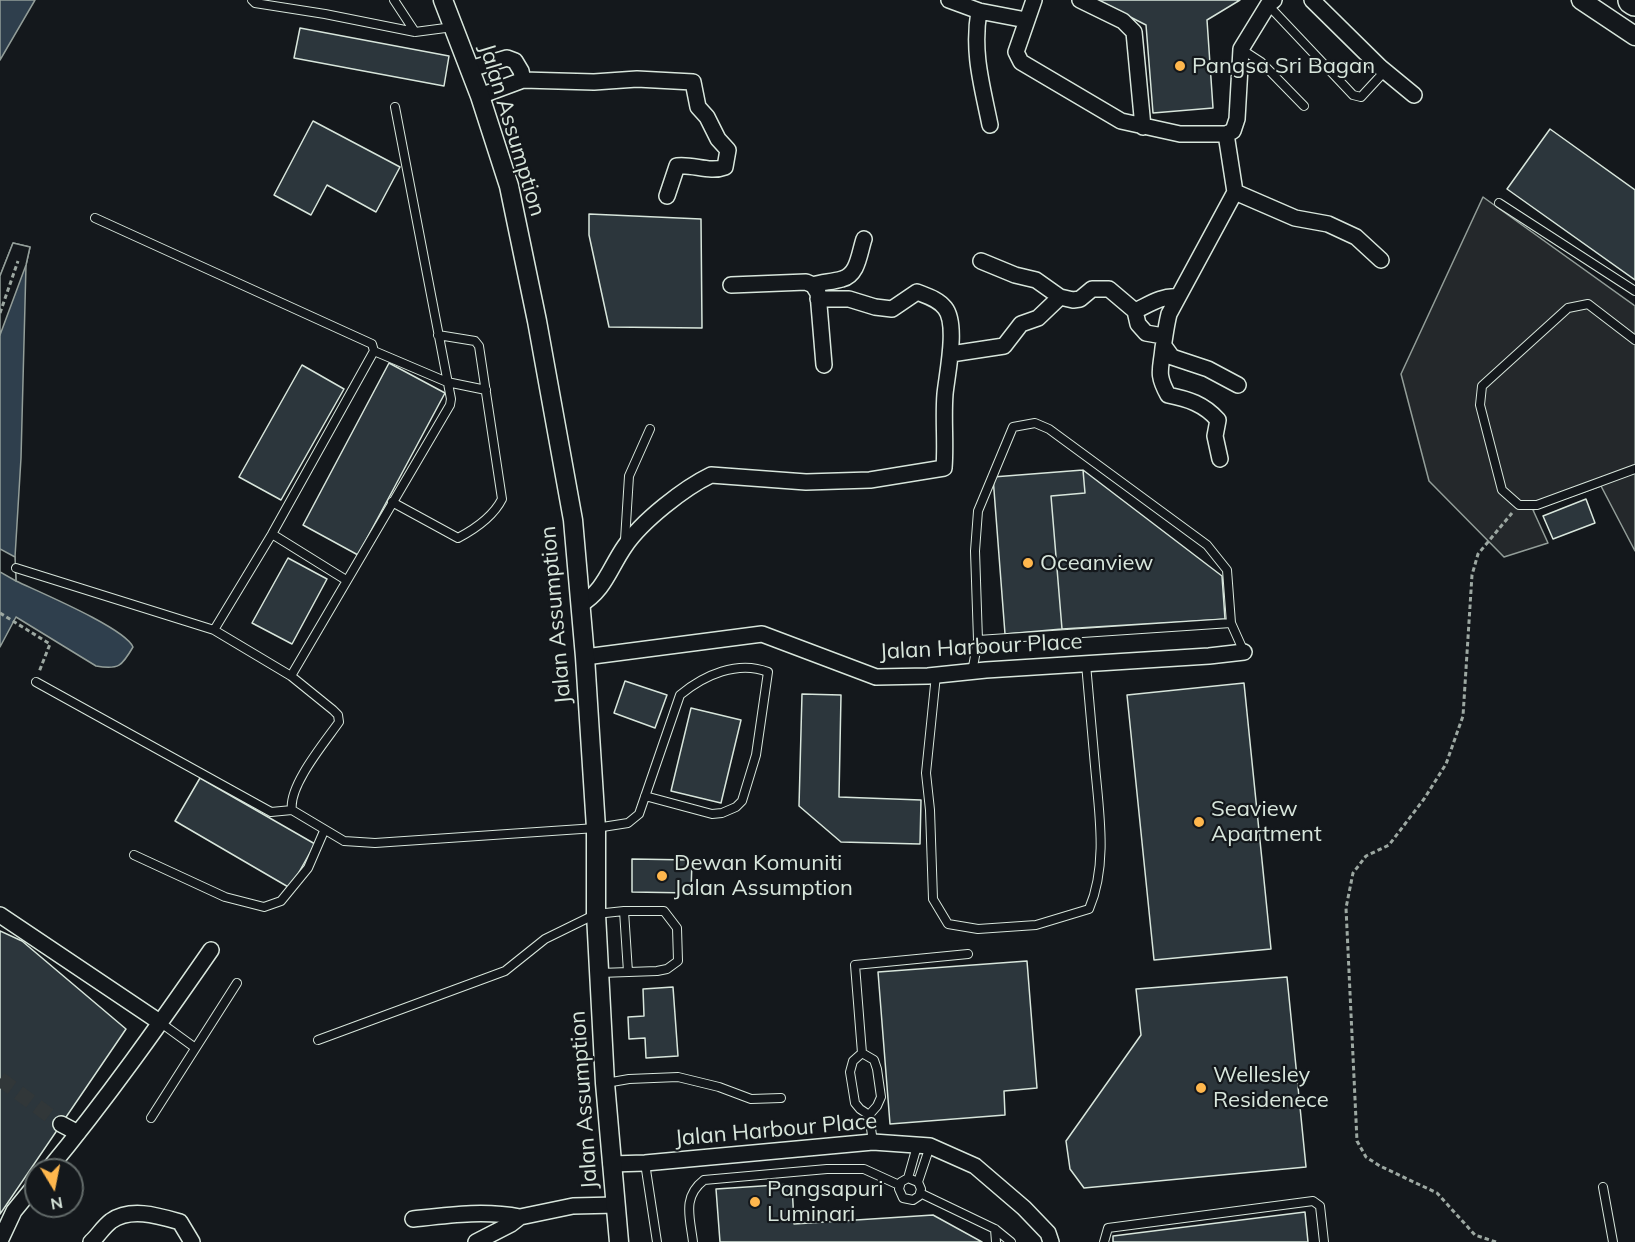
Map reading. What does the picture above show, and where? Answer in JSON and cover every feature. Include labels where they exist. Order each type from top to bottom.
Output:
[{"type":"street","name":"Jalan Assumption","points":[[443,0],[480,96],[509,186],[537,321],[573,520],[596,828],[596,914],[605,1083],[619,1242]]},
{"type":"street","points":[[949,0],[979,11],[1026,20]]},
{"type":"street","points":[[1034,0],[1016,52],[1021,62],[1121,121],[1180,134],[1226,134],[1233,131],[1237,118],[1241,50],[1271,3]]},
{"type":"street","points":[[1080,0],[1123,21],[1134,32],[1143,127]]},
{"type":"street","points":[[1312,0],[1413,95]]},
{"type":"street","points":[[1581,0],[1635,36]]},
{"type":"street","points":[[979,11],[976,56],[990,126]]},
{"type":"street","points":[[470,69],[507,58],[514,61],[521,71],[523,80]]},
{"type":"street","points":[[480,96],[523,80],[594,82],[637,79],[693,82],[698,107],[707,117],[718,139],[729,150],[725,167],[716,171],[685,165],[677,166],[667,196]]},
{"type":"street","points":[[1220,459],[1215,436],[1218,420],[1210,411],[1189,399],[1168,395],[1162,384],[1159,367],[1169,314],[1235,192],[1226,134]]},
{"type":"street","points":[[1235,192],[1295,218],[1328,224],[1356,237],[1381,260]]},
{"type":"street","points":[[816,292],[850,275],[855,269],[864,239]]},
{"type":"street","points":[[981,261],[1015,275],[1036,280],[1060,297],[1073,300],[1080,299],[1092,289],[1109,289],[1135,311],[1138,324],[1146,333],[1163,341],[1172,357],[1208,369],[1238,385]]},
{"type":"street","points":[[580,606],[593,597],[611,572],[625,545],[643,525],[670,501],[698,481],[711,475],[806,482],[870,480],[944,468],[945,395],[951,354],[950,319],[946,309],[933,298],[917,292],[892,309],[875,308],[849,299],[816,292],[806,282],[731,285]]},
{"type":"street","points":[[816,292],[824,365]]},
{"type":"street","points":[[1135,311],[1170,296],[1177,297]]},
{"type":"street","points":[[951,354],[1004,346],[1021,324],[1038,318],[1060,297]]},
{"type":"street","name":"Jalan Harbour Place","points":[[585,657],[762,634],[876,677],[936,675],[1244,652]]},
{"type":"street","points":[[0,915],[161,1023]]},
{"type":"street","points":[[58,1158],[161,1023],[211,950]]},
{"type":"street","points":[[62,1124],[78,1133]]},
{"type":"street","name":"Jalan Harbour Place","points":[[611,1164],[645,1163],[873,1142],[924,1146],[975,1166],[1024,1208],[1048,1233],[1051,1242]]},
{"type":"street","points":[[0,1241],[14,1211],[24,1199]]},
{"type":"street","points":[[413,1219],[474,1212],[520,1216],[573,1206],[616,1205]]},
{"type":"street","points":[[91,1242],[111,1221],[129,1214],[149,1214],[180,1222],[192,1242]]},
{"type":"street","points":[[476,1242],[511,1224],[520,1216]]},
{"type":"lane","points":[[252,0],[255,3],[415,32],[454,27]]},
{"type":"lane","points":[[394,0],[415,32]]},
{"type":"lane","points":[[1271,3],[1353,95],[1361,97],[1385,71]]},
{"type":"lane","points":[[1241,50],[1261,62],[1304,106]]},
{"type":"lane","points":[[291,676],[450,405],[451,399],[395,107]]},
{"type":"lane","points":[[1500,203],[1635,291]]},
{"type":"lane","points":[[95,218],[372,344],[374,351],[272,534],[214,630]]},
{"type":"lane","points":[[1635,340],[1588,304],[1568,308],[1482,386],[1480,405],[1502,490],[1519,505],[1537,505],[1635,469]]},
{"type":"lane","points":[[392,502],[458,538],[483,522],[498,508],[502,499],[479,346],[475,341],[438,335]]},
{"type":"lane","points":[[374,351],[447,382],[486,390]]},
{"type":"lane","points":[[972,672],[978,640],[975,551],[978,511],[1013,427],[1035,423],[1049,429],[1207,545],[1227,570],[1231,623],[1244,652]]},
{"type":"lane","points":[[625,545],[629,476],[650,429]]},
{"type":"lane","points":[[272,534],[346,580]]},
{"type":"lane","points":[[16,568],[214,630],[291,676],[333,710],[338,715],[339,722],[294,787],[292,810]]},
{"type":"lane","points":[[978,640],[1231,623]]},
{"type":"lane","points":[[936,675],[926,773],[930,810],[933,898],[948,924],[978,929],[1036,925],[1089,909],[1096,892],[1100,809],[1086,664]]},
{"type":"lane","points":[[36,682],[271,812],[292,810],[344,841],[375,843],[596,828],[628,823],[639,814],[645,796],[680,695],[695,682],[738,666],[768,672],[756,755],[742,801],[736,807],[722,813],[712,814],[645,796]]},
{"type":"lane","points":[[134,855],[225,897],[264,908],[281,901],[308,868],[324,831]]},
{"type":"lane","points":[[624,911],[628,972]]},
{"type":"lane","points":[[318,1040],[505,971],[545,939],[596,914],[664,911],[677,928],[678,961],[667,969],[599,973]]},
{"type":"lane","points":[[862,1053],[855,965],[968,954]]},
{"type":"lane","points":[[151,1118],[194,1047],[237,983]]},
{"type":"lane","points":[[161,1023],[194,1047]]},
{"type":"lane","points":[[862,1053],[853,1061],[850,1072],[855,1102],[869,1115],[873,1142]]},
{"type":"lane","points":[[862,1053],[874,1060],[878,1079],[880,1097],[877,1106],[869,1115]]},
{"type":"lane","points":[[605,1083],[629,1078],[678,1077],[719,1087],[751,1099],[781,1098]]},
{"type":"lane","points":[[899,1185],[908,1178],[924,1146]]},
{"type":"lane","points":[[920,1193],[918,1182],[924,1146]]},
{"type":"lane","points":[[645,1163],[657,1242]]},
{"type":"lane","points":[[693,1242],[688,1200],[694,1187],[704,1180],[827,1169],[864,1169],[899,1185]]},
{"type":"lane","points":[[908,1178],[918,1182]]},
{"type":"lane","points":[[899,1185],[900,1195],[906,1200],[913,1200],[920,1193]]},
{"type":"lane","points":[[1603,1187],[1613,1242]]},
{"type":"lane","points":[[920,1193],[995,1229],[1011,1242]]},
{"type":"lane","points":[[1104,1242],[1108,1228],[1313,1201],[1320,1206],[1324,1242]]},
{"type":"lane","points":[[995,1229],[996,1242]]},
{"type":"path","points":[[0,313],[18,261]]},
{"type":"path","points":[[1496,1242],[1475,1235],[1437,1193],[1366,1157],[1357,1141],[1346,908],[1353,873],[1366,856],[1389,845],[1424,799],[1446,764],[1463,716],[1472,575],[1478,554],[1519,505]]},
{"type":"path","points":[[0,614],[50,644],[36,682]]},
{"type":"shaded area","points":[[1483,197],[1635,306],[1635,551],[1601,486],[1533,510],[1548,543],[1504,557],[1429,481],[1401,374]]},
{"type":"water","points":[[0,0],[35,0],[0,60]]},
{"type":"water","points":[[13,243],[30,247],[26,265],[16,581],[99,621],[127,639],[133,647],[126,659],[115,667],[96,666],[16,617],[0,647],[0,276]]},
{"type":"pier","points":[[13,243],[30,247],[26,265],[0,335],[0,276]]},
{"type":"pier","points":[[0,549],[15,557],[16,581],[0,572]]},
{"type":"building","name":"Pangsa Sri Bagan","points":[[1097,0],[1240,0],[1207,20],[1213,108],[1153,113],[1146,25]]},
{"type":"building","points":[[300,28],[449,56],[444,86],[294,58]]},
{"type":"building","points":[[313,121],[400,167],[376,212],[327,185],[311,215],[274,195]]},
{"type":"building","points":[[1550,129],[1635,190],[1635,280],[1507,189]]},
{"type":"building","points":[[589,214],[701,219],[702,328],[609,327],[589,235]]},
{"type":"building","points":[[389,363],[445,393],[358,555],[303,525]]},
{"type":"building","points":[[302,365],[344,389],[281,500],[239,477]]},
{"type":"building","name":"Oceanview","points":[[1083,470],[1085,493],[1051,496],[1062,629],[1005,634],[993,477]]},
{"type":"building","points":[[1083,470],[1222,576],[1225,619],[1062,629],[1051,496],[1085,493]]},
{"type":"building","points":[[1586,499],[1595,523],[1553,539],[1543,516]]},
{"type":"building","points":[[288,558],[327,579],[292,644],[252,623]]},
{"type":"building","points":[[625,681],[667,695],[655,728],[614,713]]},
{"type":"building","name":"Seaview Apartment","points":[[1244,683],[1271,949],[1154,960],[1127,695]]},
{"type":"building","points":[[802,694],[841,695],[839,797],[921,800],[920,844],[841,842],[799,806]]},
{"type":"building","points":[[691,708],[741,720],[721,803],[671,791]]},
{"type":"building","points":[[200,778],[315,844],[290,888],[175,821]]},
{"type":"building","name":"Dewan Komuniti Jalan Assumption","points":[[632,859],[692,860],[691,893],[632,892]]},
{"type":"building","points":[[0,931],[22,941],[126,1029],[38,1158],[24,1158],[24,1179],[0,1214]]},
{"type":"building","points":[[1027,961],[1037,1088],[1004,1091],[1005,1115],[890,1124],[878,972]]},
{"type":"building","name":"Wellesley Residenece","points":[[1287,977],[1306,1167],[1084,1188],[1070,1169],[1066,1141],[1141,1035],[1136,989]]},
{"type":"building","points":[[673,987],[678,1056],[646,1058],[645,1038],[629,1039],[628,1017],[644,1016],[643,989]]},
{"type":"building","name":"Pangsapuri Luminari","points":[[792,1184],[794,1224],[933,1215],[982,1242],[720,1242],[716,1189]]},
{"type":"building","points":[[1305,1212],[1308,1242],[1113,1242],[1113,1236]]},
{"type":"tunnel","points":[[0,1079],[61,1124]]},
{"type":"place","name":"Pangsa Sri Bagan","points":[[1180,66]]},
{"type":"place","name":"Oceanview","points":[[1028,563]]},
{"type":"place","name":"Seaview Apartment","points":[[1199,822]]},
{"type":"place","name":"Dewan Komuniti Jalan Assumption","points":[[662,876]]},
{"type":"place","name":"Wellesley Residenece","points":[[1201,1088]]},
{"type":"place","name":"Pangsapuri Luminari","points":[[755,1202]]}]
